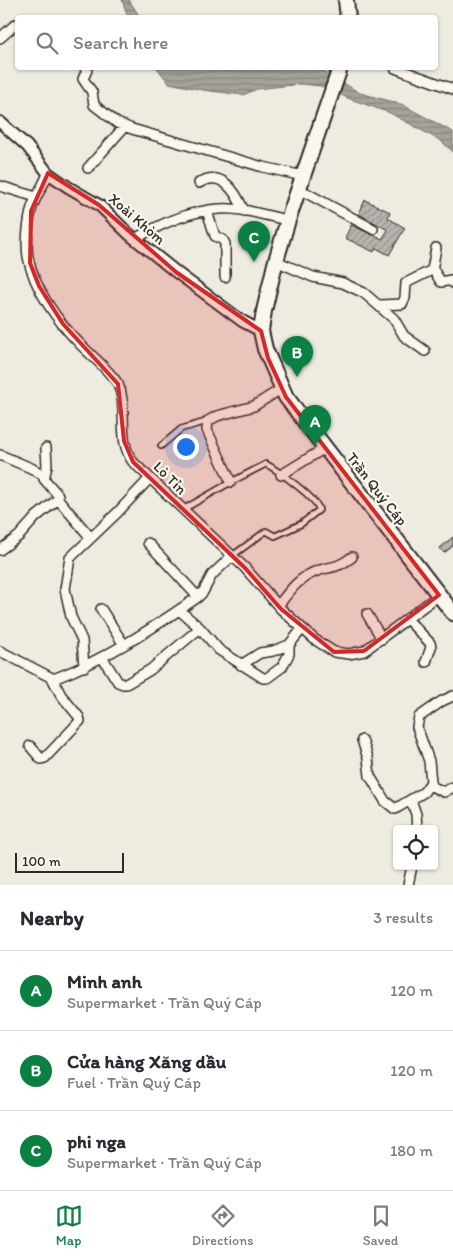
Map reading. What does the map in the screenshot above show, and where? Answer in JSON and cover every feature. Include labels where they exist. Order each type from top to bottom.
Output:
[{"type":"main road","points":[[346,0],[348,15]]},
{"type":"main road","name":"Trần Quý Cáp","points":[[339,70],[288,220],[266,300],[262,331],[268,358],[282,389],[325,448],[453,613]]},
{"type":"street","points":[[0,38],[15,25]]},
{"type":"street","points":[[86,70],[83,79],[92,92],[94,105],[110,118],[125,126],[263,167],[301,183],[373,229]]},
{"type":"street","points":[[415,71],[453,89]]},
{"type":"street","name":"Xoài Khòm","points":[[0,122],[27,146],[48,173],[99,205],[135,239],[189,283],[242,321],[262,331]]},
{"type":"street","points":[[88,168],[125,126]]},
{"type":"street","name":"Lò Tỉn","points":[[48,173],[31,211],[27,246],[28,255],[39,286],[63,324],[118,384],[122,396],[126,448],[133,462],[252,575],[278,606],[302,629],[328,649],[343,654],[356,654],[364,651],[439,595]]},
{"type":"street","points":[[199,183],[207,178],[223,182],[237,196],[244,211]]},
{"type":"street","points":[[0,186],[36,197]]},
{"type":"street","points":[[135,239],[156,227],[188,215],[220,209],[244,211],[288,220]]},
{"type":"street","points":[[207,211],[215,236],[223,240],[225,244],[225,277]]},
{"type":"street","points":[[436,248],[432,270],[441,282],[451,280],[453,283]]},
{"type":"street","points":[[276,261],[312,277],[352,286],[380,305],[397,323],[401,333],[425,351]]},
{"type":"street","points":[[380,305],[402,304],[405,298],[406,283],[432,270]]},
{"type":"street","points":[[231,482],[206,430],[208,421],[217,416],[254,406],[282,389]]},
{"type":"street","points":[[46,448],[47,466],[44,479],[58,495],[58,499],[91,538]]},
{"type":"street","points":[[281,475],[325,448]]},
{"type":"street","points":[[0,455],[31,468],[44,476]]},
{"type":"street","points":[[84,667],[82,640],[71,616],[65,589],[70,558],[150,478]]},
{"type":"street","points":[[0,550],[58,499]]},
{"type":"street","points":[[148,543],[198,597]]},
{"type":"street","points":[[52,678],[84,667],[148,632],[198,597],[203,592],[212,575],[232,556]]},
{"type":"street","points":[[278,606],[294,584],[318,571],[337,567],[352,557]]},
{"type":"street","points":[[101,609],[124,645]]},
{"type":"street","points":[[179,610],[200,628],[219,650],[258,676],[268,678],[282,667],[288,659],[290,645],[302,629]]},
{"type":"street","points":[[367,614],[382,639]]},
{"type":"street","points":[[408,619],[430,643],[431,647],[426,662]]},
{"type":"street","points":[[102,657],[118,682],[126,684],[150,670],[200,628]]},
{"type":"street","points":[[242,665],[260,653],[290,645]]},
{"type":"street","points":[[0,651],[52,678],[61,695],[79,717],[80,721],[45,758],[41,759],[30,746]]},
{"type":"street","points":[[362,740],[369,761],[370,776],[385,801],[395,809],[424,792],[432,779],[429,761],[419,735],[418,717],[442,700],[453,696]]},
{"type":"street","points":[[429,785],[444,792],[453,787]]},
{"type":"street","points":[[411,800],[416,814],[417,825]]},
{"type":"street","points":[[408,885],[411,870]]},
{"type":"lane","points":[[161,446],[181,428],[208,421]]},
{"type":"lane","points":[[182,510],[263,464],[269,466],[308,494],[318,505],[318,510],[301,524],[276,536],[266,531],[232,556]]},
{"type":"highlighted area","points":[[48,173],[99,205],[176,272],[261,331],[268,358],[286,397],[439,595],[364,651],[334,652],[281,609],[245,568],[133,462],[124,441],[118,384],[63,324],[39,286],[30,263],[31,211]]},
{"type":"shaded area","points":[[122,0],[129,0],[139,15],[127,15]]},
{"type":"shaded area","points":[[159,70],[322,70],[360,93],[401,104],[453,132],[453,152],[441,141],[390,113],[350,99],[321,86],[301,84],[257,89],[243,95],[169,83]]},
{"type":"building","points":[[365,200],[390,212],[388,218],[405,228],[389,255],[376,248],[374,252],[345,238],[351,225],[382,239],[388,230],[359,214]]},
{"type":"building","points":[[453,537],[453,546],[444,553],[440,548]]},
{"type":"place","name":"phi nga","points":[[254,262]]},
{"type":"place","name":"Cửa hàng Xăng dầu","points":[[297,377]]},
{"type":"place","name":"Minh anh","points":[[315,446]]}]
